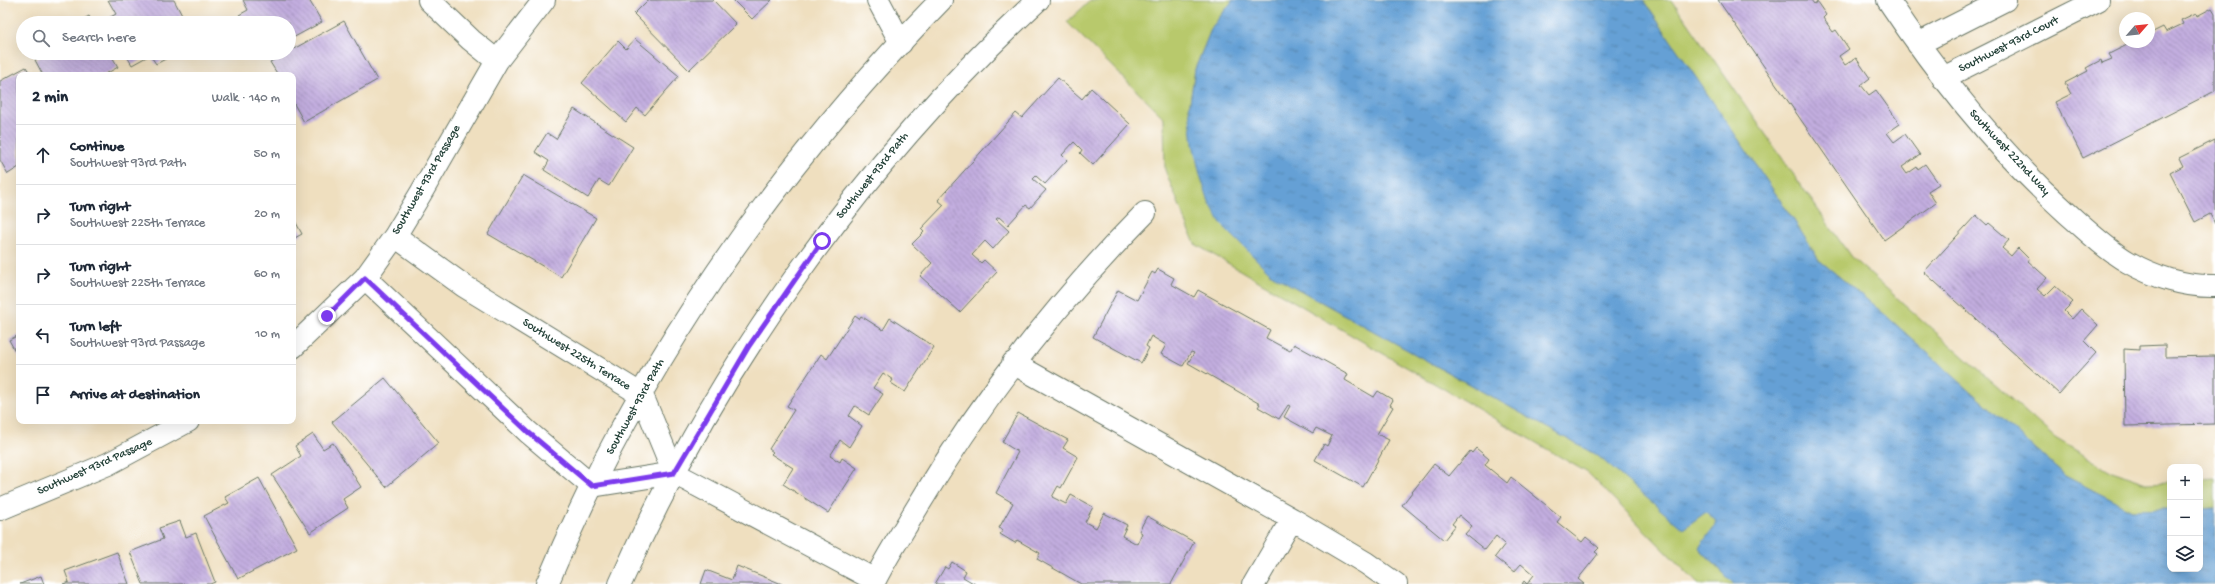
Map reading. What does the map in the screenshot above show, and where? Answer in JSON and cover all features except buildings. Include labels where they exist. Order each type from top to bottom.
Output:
[{"type":"street","points":[[429,0],[471,40],[498,61]]},
{"type":"street","name":"Southwest 93rd Passage","points":[[296,344],[365,278],[395,236],[498,61],[544,0]]},
{"type":"street","points":[[878,0],[901,42]]},
{"type":"street","name":"Southwest 93rd Path","points":[[547,584],[592,486],[678,332],[769,199],[827,125],[901,42],[941,0]]},
{"type":"street","name":"Southwest 93rd Path","points":[[620,584],[674,473],[749,346],[802,268],[831,229],[901,142],[942,95],[1038,0]]},
{"type":"street","name":"Southwest 222nd Way","points":[[1888,0],[1943,78],[2014,163],[2076,221],[2128,262],[2156,275],[2210,286]]},
{"type":"street","points":[[1918,44],[2005,0]]},
{"type":"street","name":"Southwest 93rd Court","points":[[1943,78],[2098,0]]},
{"type":"street","points":[[365,278],[528,432],[592,486],[674,473],[874,582],[952,449],[1013,363],[1041,327],[1107,251],[1145,213]]},
{"type":"street","name":"Southwest 225th Terrace","points":[[395,236],[464,286],[642,395],[674,473]]},
{"type":"street","points":[[1013,363],[1292,519],[1366,563],[1396,584]]},
{"type":"street","name":"Southwest 93rd Passage","points":[[0,509],[114,461],[182,424]]},
{"type":"street","points":[[1254,584],[1292,519]]},
{"type":"green space","points":[[1091,0],[1233,0],[1212,27],[1195,69],[1189,109],[1296,288],[1598,456],[1640,491],[1706,512],[1717,522],[1699,548],[1734,584],[1698,584],[1588,473],[1195,244],[1165,170],[1164,118],[1067,22]]},
{"type":"green space","points":[[1643,0],[1672,0],[1851,257],[2055,438],[2109,470],[2147,483],[2167,482],[2167,509],[2132,510],[2065,476],[1883,313],[1819,260],[1793,219]]},
{"type":"green space","points":[[2215,478],[2215,507],[2203,508],[2203,479]]},
{"type":"water","points":[[1233,0],[1643,0],[1793,219],[1819,260],[1883,313],[2065,476],[2132,510],[2167,509],[2167,572],[2203,572],[2203,508],[2215,507],[2215,584],[1734,584],[1699,548],[1717,522],[1706,512],[1683,529],[1598,456],[1271,274],[1222,225],[1209,202],[1200,175],[1193,144],[1189,109],[1195,69],[1212,27]]},
{"type":"route","points":[[327,316],[365,278],[528,432],[592,486],[674,473],[749,346],[822,241]]}]
